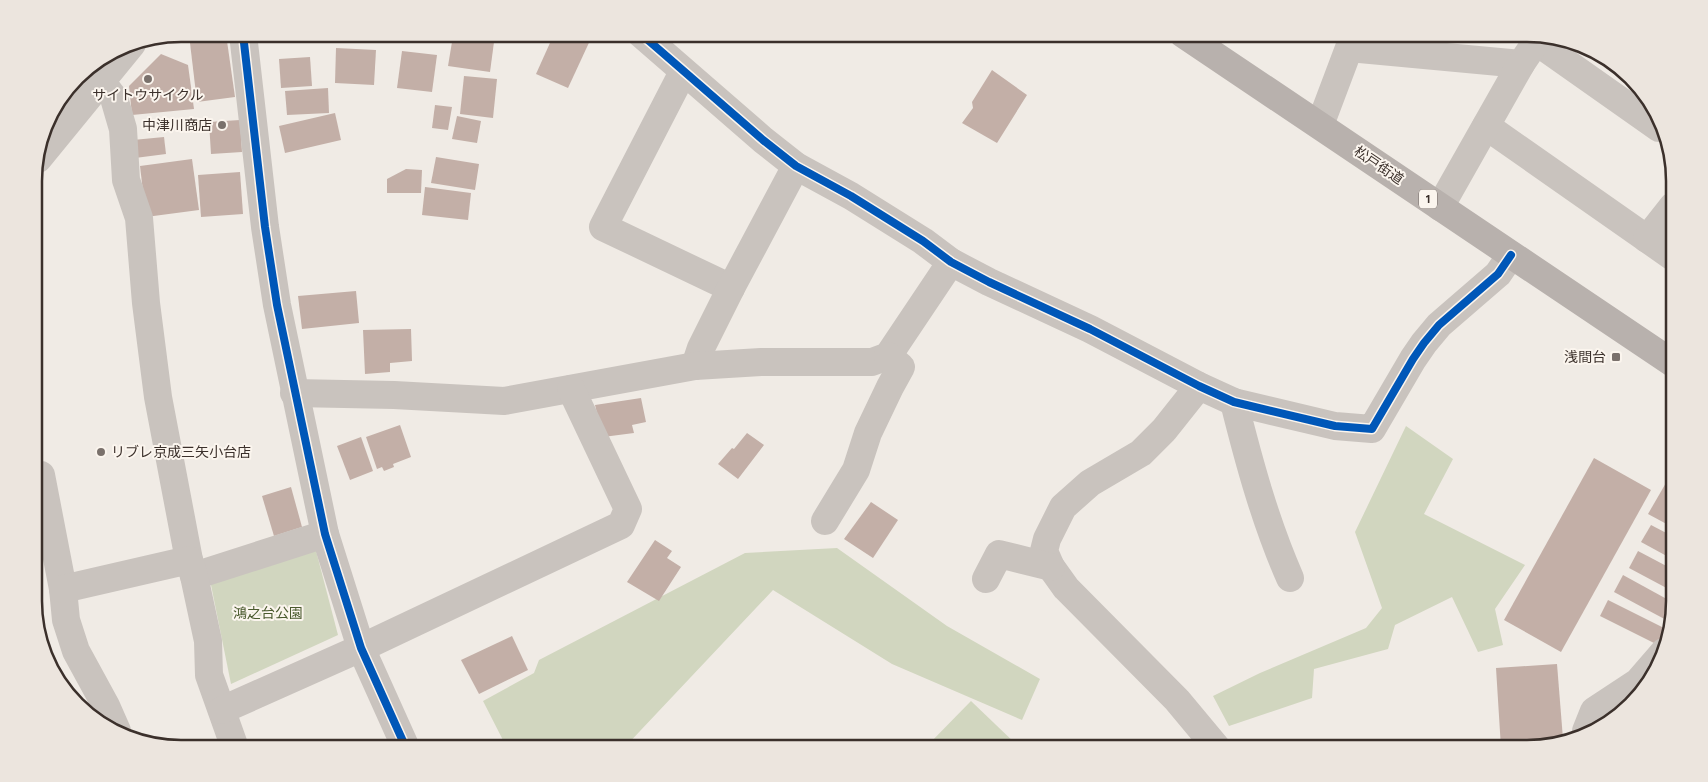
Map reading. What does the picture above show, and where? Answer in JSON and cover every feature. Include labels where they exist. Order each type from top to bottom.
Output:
[{"type":"main road","name":"松戸街道","points":[[1195,42],[1666,359]]},
{"type":"street","points":[[244,42],[266,237],[277,305],[325,534],[361,648],[402,740]]},
{"type":"street","points":[[657,42],[683,72],[762,140],[796,166],[851,196],[923,241],[951,262],[989,282],[1090,329],[1199,386],[1234,402],[1335,426],[1372,429],[1424,343],[1439,326],[1498,274],[1511,255]]},
{"type":"street","points":[[1320,125],[1349,48],[1533,48],[1653,124]]},
{"type":"street","points":[[1440,207],[1533,48]]},
{"type":"street","points":[[56,123],[102,82],[123,56]]},
{"type":"street","points":[[683,72],[603,227],[731,288]]},
{"type":"street","points":[[102,82],[114,98],[123,129],[126,180],[139,218],[146,303],[158,397],[191,568],[208,641],[209,675],[232,740]]},
{"type":"street","points":[[1486,126],[1666,252]]},
{"type":"street","points":[[694,366],[731,288],[796,166]]},
{"type":"street","points":[[1647,239],[1666,215]]},
{"type":"street","points":[[294,393],[394,395],[504,401],[694,366],[761,362],[872,362],[888,356],[951,262]]},
{"type":"street","points":[[825,521],[856,470],[868,433],[901,368],[888,356]]},
{"type":"street","points":[[1199,386],[1164,430],[1141,453],[1090,483],[1063,507],[1047,539],[1044,552],[1051,567],[1066,588],[1177,700],[1210,739]]},
{"type":"street","points":[[222,710],[361,648],[621,525],[628,508],[571,389]]},
{"type":"street","points":[[1234,402],[1252,473],[1278,552],[1290,578]]},
{"type":"street","points":[[42,482],[63,589],[66,620],[76,652],[106,706],[112,721]]},
{"type":"street","points":[[63,589],[191,568],[325,534]]},
{"type":"street","points":[[986,579],[999,554],[1051,567]]},
{"type":"street","points":[[1589,725],[1594,711],[1638,682],[1642,677]]},
{"type":"green space","points":[[1406,426],[1453,459],[1424,514],[1525,565],[1495,609],[1503,645],[1478,652],[1452,597],[1395,625],[1388,649],[1314,669],[1312,698],[1229,726],[1213,696],[1260,673],[1366,628],[1382,608],[1355,532]]},
{"type":"green space","name":"鴻之台公園","points":[[315,547],[338,635],[231,684],[210,580]]},
{"type":"green space","points":[[837,548],[947,626],[1040,679],[1022,720],[892,664],[773,590],[632,740],[503,740],[483,701],[534,673],[539,660],[745,553]]},
{"type":"green space","points":[[971,701],[1011,739],[933,739]]},
{"type":"building","points":[[227,42],[235,97],[197,102],[190,43]]},
{"type":"building","points":[[452,42],[494,42],[490,72],[448,66]]},
{"type":"building","points":[[550,42],[589,42],[568,88],[536,74]]},
{"type":"building","points":[[336,48],[376,50],[374,85],[335,83]]},
{"type":"building","points":[[402,51],[437,55],[432,92],[397,88]]},
{"type":"building","points":[[161,54],[188,65],[194,109],[132,115],[129,86]]},
{"type":"building","points":[[310,57],[312,86],[281,88],[279,59]]},
{"type":"building","points":[[992,70],[1027,95],[997,143],[962,123],[973,108],[972,102]]},
{"type":"building","points":[[464,76],[497,79],[493,118],[460,114]]},
{"type":"building","points":[[328,88],[329,113],[287,115],[285,91]]},
{"type":"building","points":[[435,105],[452,107],[448,130],[432,128]]},
{"type":"building","points":[[335,113],[341,140],[285,153],[279,126]]},
{"type":"building","points":[[457,116],[481,121],[477,143],[452,139]]},
{"type":"building","points":[[240,120],[242,152],[211,154],[209,122]]},
{"type":"building","points":[[164,137],[166,154],[135,158],[133,140]]},
{"type":"building","points":[[436,157],[479,164],[475,190],[431,183]]},
{"type":"building","points":[[192,159],[199,210],[146,217],[140,166]]},
{"type":"building","points":[[406,169],[422,170],[421,193],[387,193],[387,179]]},
{"type":"building","points":[[240,172],[243,214],[201,217],[198,175]]},
{"type":"building","points":[[425,187],[471,193],[468,220],[422,215]]},
{"type":"building","points":[[356,291],[359,323],[302,329],[298,296]]},
{"type":"building","points":[[411,329],[412,361],[390,363],[390,372],[365,374],[363,330]]},
{"type":"building","points":[[641,398],[646,422],[632,425],[634,433],[603,437],[595,405]]},
{"type":"building","points":[[400,425],[411,457],[393,464],[394,467],[384,471],[382,467],[377,469],[366,437]]},
{"type":"building","points":[[747,433],[764,445],[738,479],[718,464]]},
{"type":"building","points":[[361,437],[373,471],[350,480],[337,446]]},
{"type":"building","points":[[1594,458],[1651,490],[1561,652],[1504,620]]},
{"type":"building","points":[[1666,483],[1666,524],[1648,514]]},
{"type":"building","points":[[291,487],[302,527],[274,536],[262,496]]},
{"type":"building","points":[[871,502],[898,520],[873,558],[844,539]]},
{"type":"building","points":[[1651,525],[1666,533],[1666,556],[1641,542]]},
{"type":"building","points":[[655,540],[672,551],[667,558],[681,567],[659,601],[627,582]]},
{"type":"building","points":[[1638,551],[1666,566],[1666,588],[1629,568]]},
{"type":"building","points":[[1623,575],[1666,599],[1664,619],[1614,592]]},
{"type":"building","points":[[1608,600],[1663,627],[1658,645],[1600,616]]},
{"type":"building","points":[[512,636],[528,670],[479,694],[461,660]]},
{"type":"building","points":[[1557,664],[1563,734],[1535,739],[1500,739],[1496,668]]},
{"type":"cycle path","points":[[244,42],[265,227],[277,305],[325,534],[361,648],[402,740]]},
{"type":"cycle path","points":[[650,42],[763,140],[796,166],[851,196],[923,241],[951,262],[989,282],[1090,329],[1199,386],[1234,402],[1335,426],[1372,429],[1424,343],[1439,325],[1498,274],[1511,255]]},
{"type":"place","name":"サイトウサイクル","points":[[148,79]]},
{"type":"place","name":"中津川商店","points":[[222,125]]},
{"type":"place","name":"浅間台","points":[[1616,357]]},
{"type":"place","name":"リブレ京成三矢小台店","points":[[101,452]]}]
